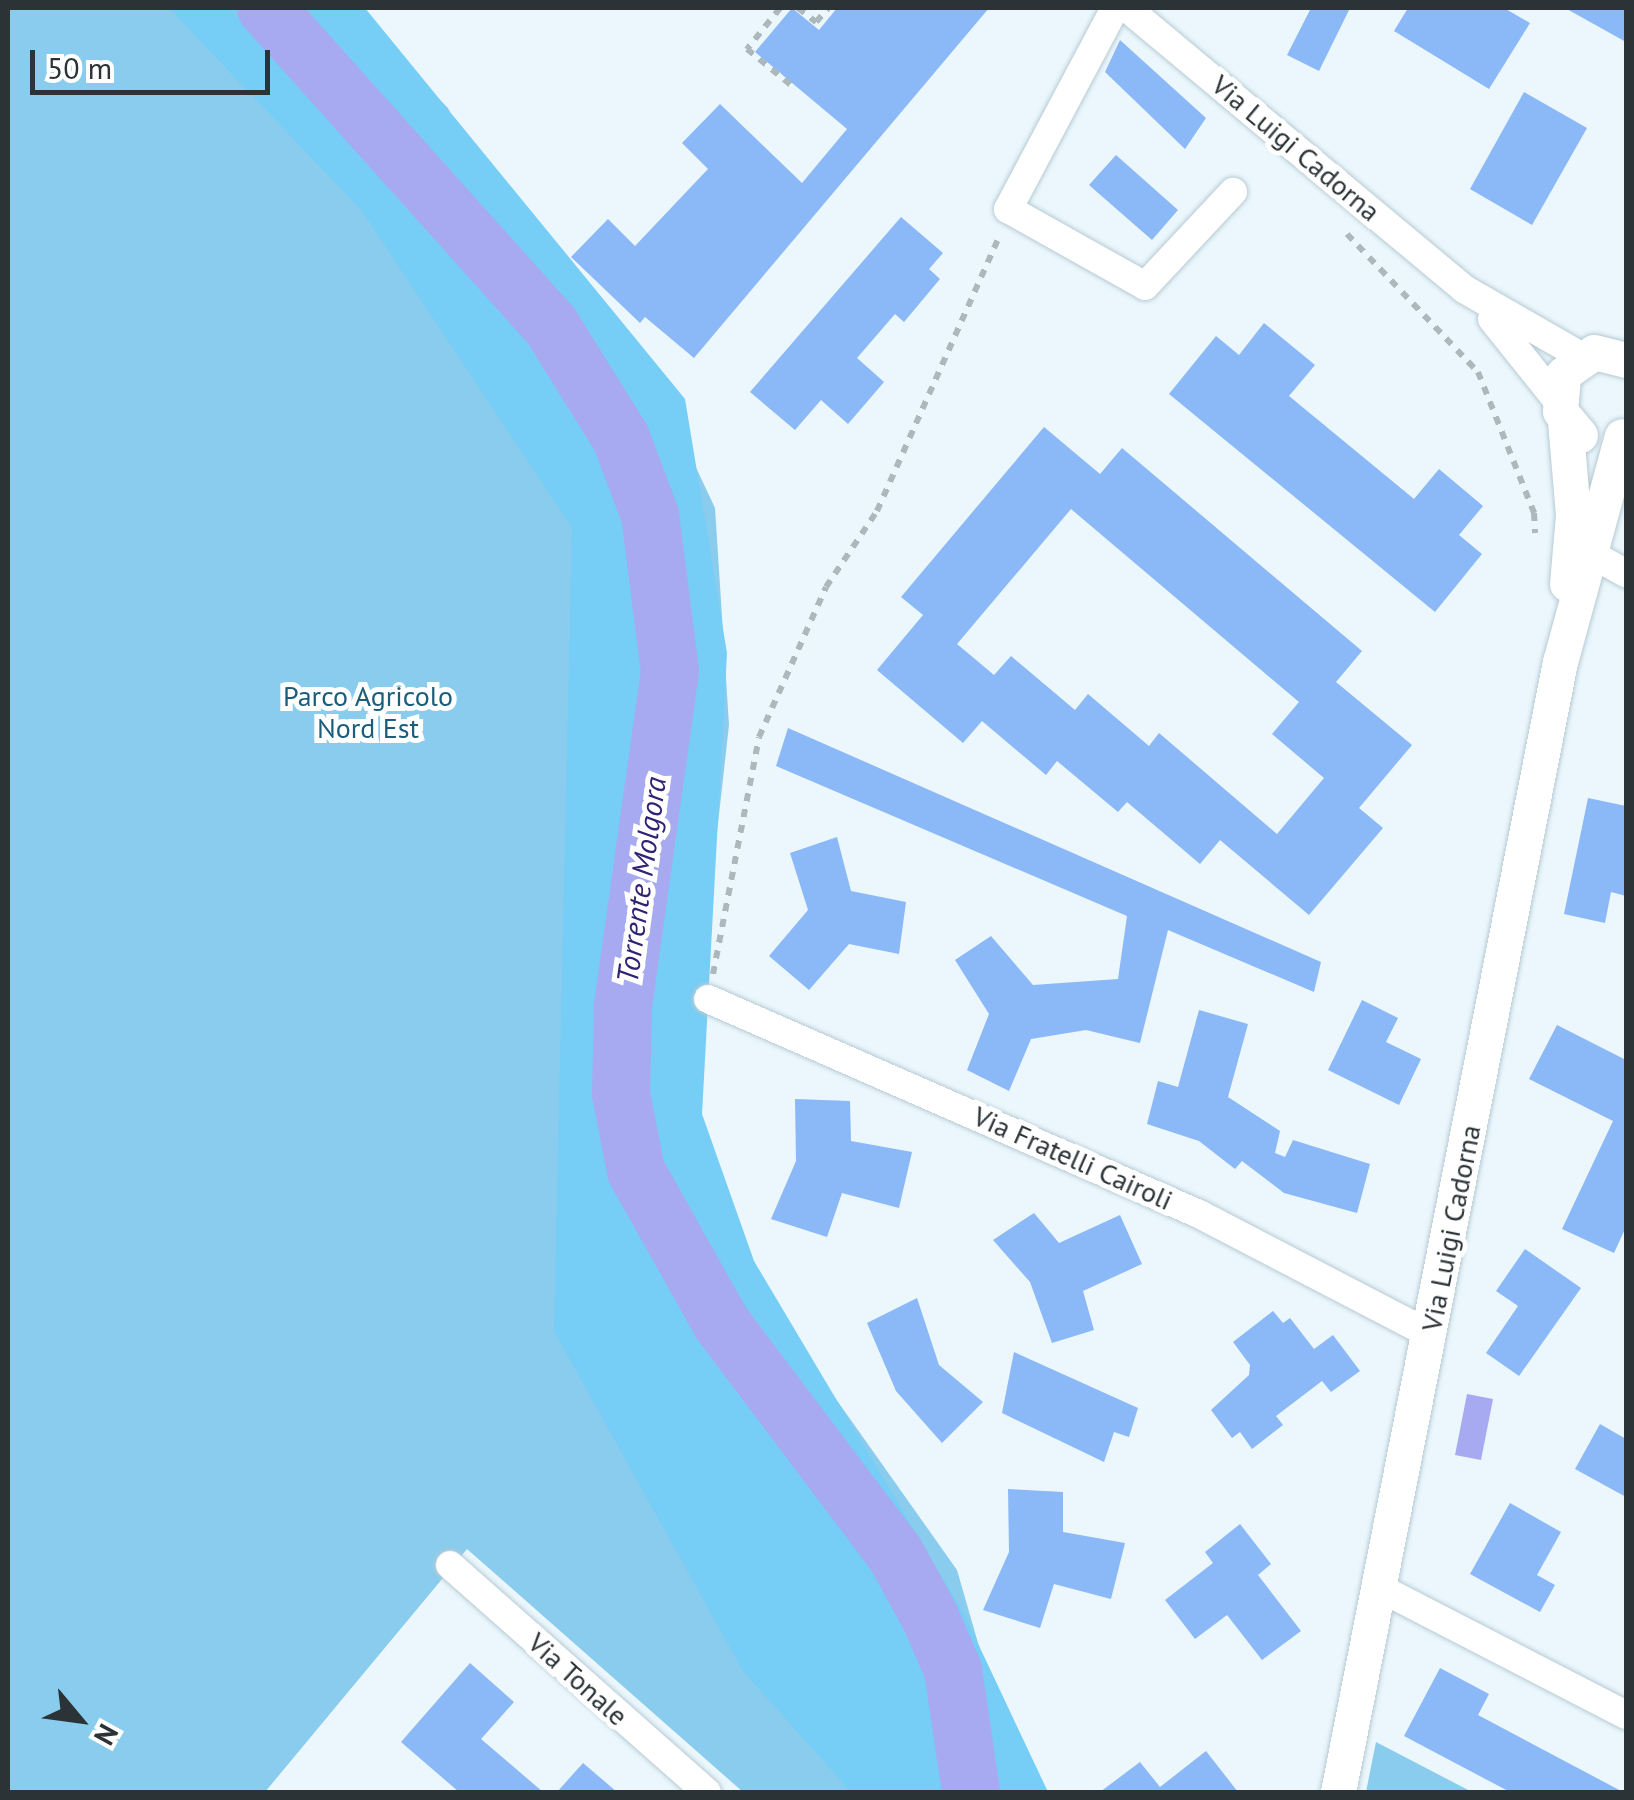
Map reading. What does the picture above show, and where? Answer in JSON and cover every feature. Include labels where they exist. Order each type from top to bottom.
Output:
[{"type":"street","points":[[1115,8],[1008,210],[1145,286],[1233,192]]},
{"type":"street","name":"Via Luigi Cadorna","points":[[1141,12],[1464,289],[1561,410],[1573,515],[1560,662]]},
{"type":"street","name":"Via Luigi Cadorna","points":[[1464,289],[1581,356]]},
{"type":"street","points":[[1624,434],[1596,440],[1561,410],[1563,374],[1581,356],[1625,356]]},
{"type":"street","name":"Via Luigi Cadorna","points":[[1338,1792],[1560,662],[1624,434]]},
{"type":"street","points":[[1592,555],[1626,574]]},
{"type":"street","name":"Via Fratelli Cairoli","points":[[708,1000],[1199,1214],[1430,1334]]},
{"type":"street","name":"Via Tonale","points":[[450,1565],[706,1792]]},
{"type":"street","points":[[1376,1586],[1626,1715]]},
{"type":"path","points":[[780,8],[747,49],[791,85]]},
{"type":"path","points":[[798,8],[816,22],[828,8]]},
{"type":"path","points":[[708,1000],[759,737],[826,586],[877,511],[991,263],[1008,210]]},
{"type":"green space","name":"Parco Agricolo Nord Est","points":[[8,8],[346,8],[448,108],[470,159],[661,393],[715,508],[729,725],[701,976],[677,1034],[734,1255],[957,1570],[1021,1792],[743,1792],[467,1549],[265,1792],[8,1792]]},
{"type":"green space","points":[[1376,1742],[1472,1792],[1366,1792]]},
{"type":"shaded area","points":[[169,8],[365,8],[685,399],[727,653],[702,1114],[754,1261],[965,1616],[1048,1792],[851,1792],[743,1671],[554,1331],[572,528],[362,211]]},
{"type":"shaded area","points":[[1467,1394],[1493,1399],[1481,1460],[1455,1455]]},
{"type":"building","points":[[792,8],[819,30],[837,8],[989,8],[694,358],[645,317],[640,323],[571,257],[608,219],[635,246],[708,169],[682,143],[720,104],[802,183],[847,129],[755,52]]},
{"type":"building","points":[[1311,8],[1350,8],[1319,71],[1287,55]]},
{"type":"building","points":[[1408,8],[1504,8],[1530,23],[1489,89],[1394,31]]},
{"type":"building","points":[[1565,8],[1626,8],[1626,42]]},
{"type":"building","points":[[1120,40],[1206,118],[1185,149],[1105,72]]},
{"type":"building","points":[[1524,92],[1587,128],[1532,225],[1470,189]]},
{"type":"building","points":[[1116,155],[1178,210],[1152,240],[1089,185]]},
{"type":"building","points":[[901,217],[943,253],[929,269],[940,279],[904,322],[895,314],[857,358],[884,382],[848,424],[821,400],[795,430],[750,392]]},
{"type":"building","points":[[1264,323],[1315,365],[1289,396],[1414,499],[1439,469],[1483,506],[1459,535],[1482,554],[1435,612],[1169,394],[1216,336],[1239,355]]},
{"type":"building","points":[[1044,427],[1100,474],[1122,448],[1362,651],[1336,682],[1412,745],[1359,808],[1383,828],[1309,915],[1220,840],[1200,864],[1127,802],[1118,812],[1057,761],[1046,775],[982,721],[963,743],[877,670],[923,615],[901,597]],"holes":[[[1071,509],[1299,702],[1272,734],[1324,778],[1277,834],[1159,733],[1149,746],[1088,694],[1075,710],[1011,656],[994,675],[957,644]]]},
{"type":"building","points":[[788,728],[1321,962],[1314,992],[1168,930],[1140,1043],[1086,1030],[1031,1039],[1009,1091],[967,1070],[989,1014],[955,960],[991,936],[1033,985],[1118,979],[1127,916],[776,766]]},
{"type":"building","points":[[1588,798],[1626,806],[1626,896],[1611,892],[1605,923],[1564,914]]},
{"type":"building","points":[[837,837],[851,891],[906,902],[899,954],[849,944],[809,990],[769,956],[808,910],[790,853]]},
{"type":"building","points":[[1362,1000],[1398,1018],[1386,1042],[1421,1059],[1399,1105],[1328,1070]]},
{"type":"building","points":[[1199,1010],[1248,1024],[1228,1097],[1280,1131],[1275,1153],[1285,1157],[1293,1140],[1370,1164],[1357,1213],[1284,1193],[1242,1161],[1235,1169],[1199,1141],[1147,1124],[1158,1081],[1178,1087]]},
{"type":"building","points":[[1557,1025],[1626,1060],[1626,1227],[1614,1253],[1562,1229],[1613,1121],[1529,1079]]},
{"type":"building","points":[[795,1099],[850,1101],[851,1141],[912,1152],[899,1208],[842,1193],[827,1237],[771,1219],[796,1161]]},
{"type":"building","points":[[1034,1213],[1059,1243],[1120,1215],[1142,1264],[1083,1291],[1094,1330],[1052,1343],[1030,1282],[993,1240]]},
{"type":"building","points":[[1525,1249],[1581,1288],[1519,1376],[1486,1353],[1518,1306],[1496,1291]]},
{"type":"building","points":[[917,1298],[939,1365],[983,1402],[942,1443],[896,1391],[867,1323]]},
{"type":"building","points":[[1273,1311],[1283,1323],[1290,1318],[1314,1349],[1333,1335],[1360,1371],[1331,1392],[1322,1381],[1276,1416],[1283,1425],[1252,1449],[1240,1432],[1232,1438],[1211,1410],[1249,1375],[1250,1365],[1233,1342]]},
{"type":"building","points":[[1014,1352],[1138,1408],[1129,1437],[1114,1432],[1104,1462],[1002,1413]]},
{"type":"building","points":[[1600,1424],[1626,1439],[1626,1497],[1575,1469]]},
{"type":"building","points":[[1008,1489],[1063,1492],[1063,1532],[1125,1543],[1111,1599],[1054,1584],[1040,1628],[983,1610],[1009,1552]]},
{"type":"building","points":[[1510,1503],[1561,1532],[1537,1575],[1555,1585],[1540,1612],[1470,1574]]},
{"type":"building","points":[[1240,1524],[1271,1564],[1258,1575],[1301,1631],[1262,1660],[1227,1615],[1195,1639],[1165,1600],[1213,1563],[1205,1552]]},
{"type":"building","points":[[470,1663],[514,1702],[481,1739],[543,1792],[459,1792],[401,1742]]},
{"type":"building","points":[[1440,1668],[1489,1694],[1478,1715],[1623,1792],[1510,1792],[1404,1736]]},
{"type":"building","points":[[1206,1751],[1238,1792],[1100,1792],[1140,1762],[1160,1787]]},
{"type":"building","points":[[583,1763],[617,1792],[557,1792]]},
{"type":"waterway","name":"Torrente Molgora","points":[[266,8],[550,324],[621,438],[650,515],[670,671],[623,1007],[621,1094],[636,1171],[722,1324],[896,1555],[930,1617],[953,1670],[971,1792]]}]
